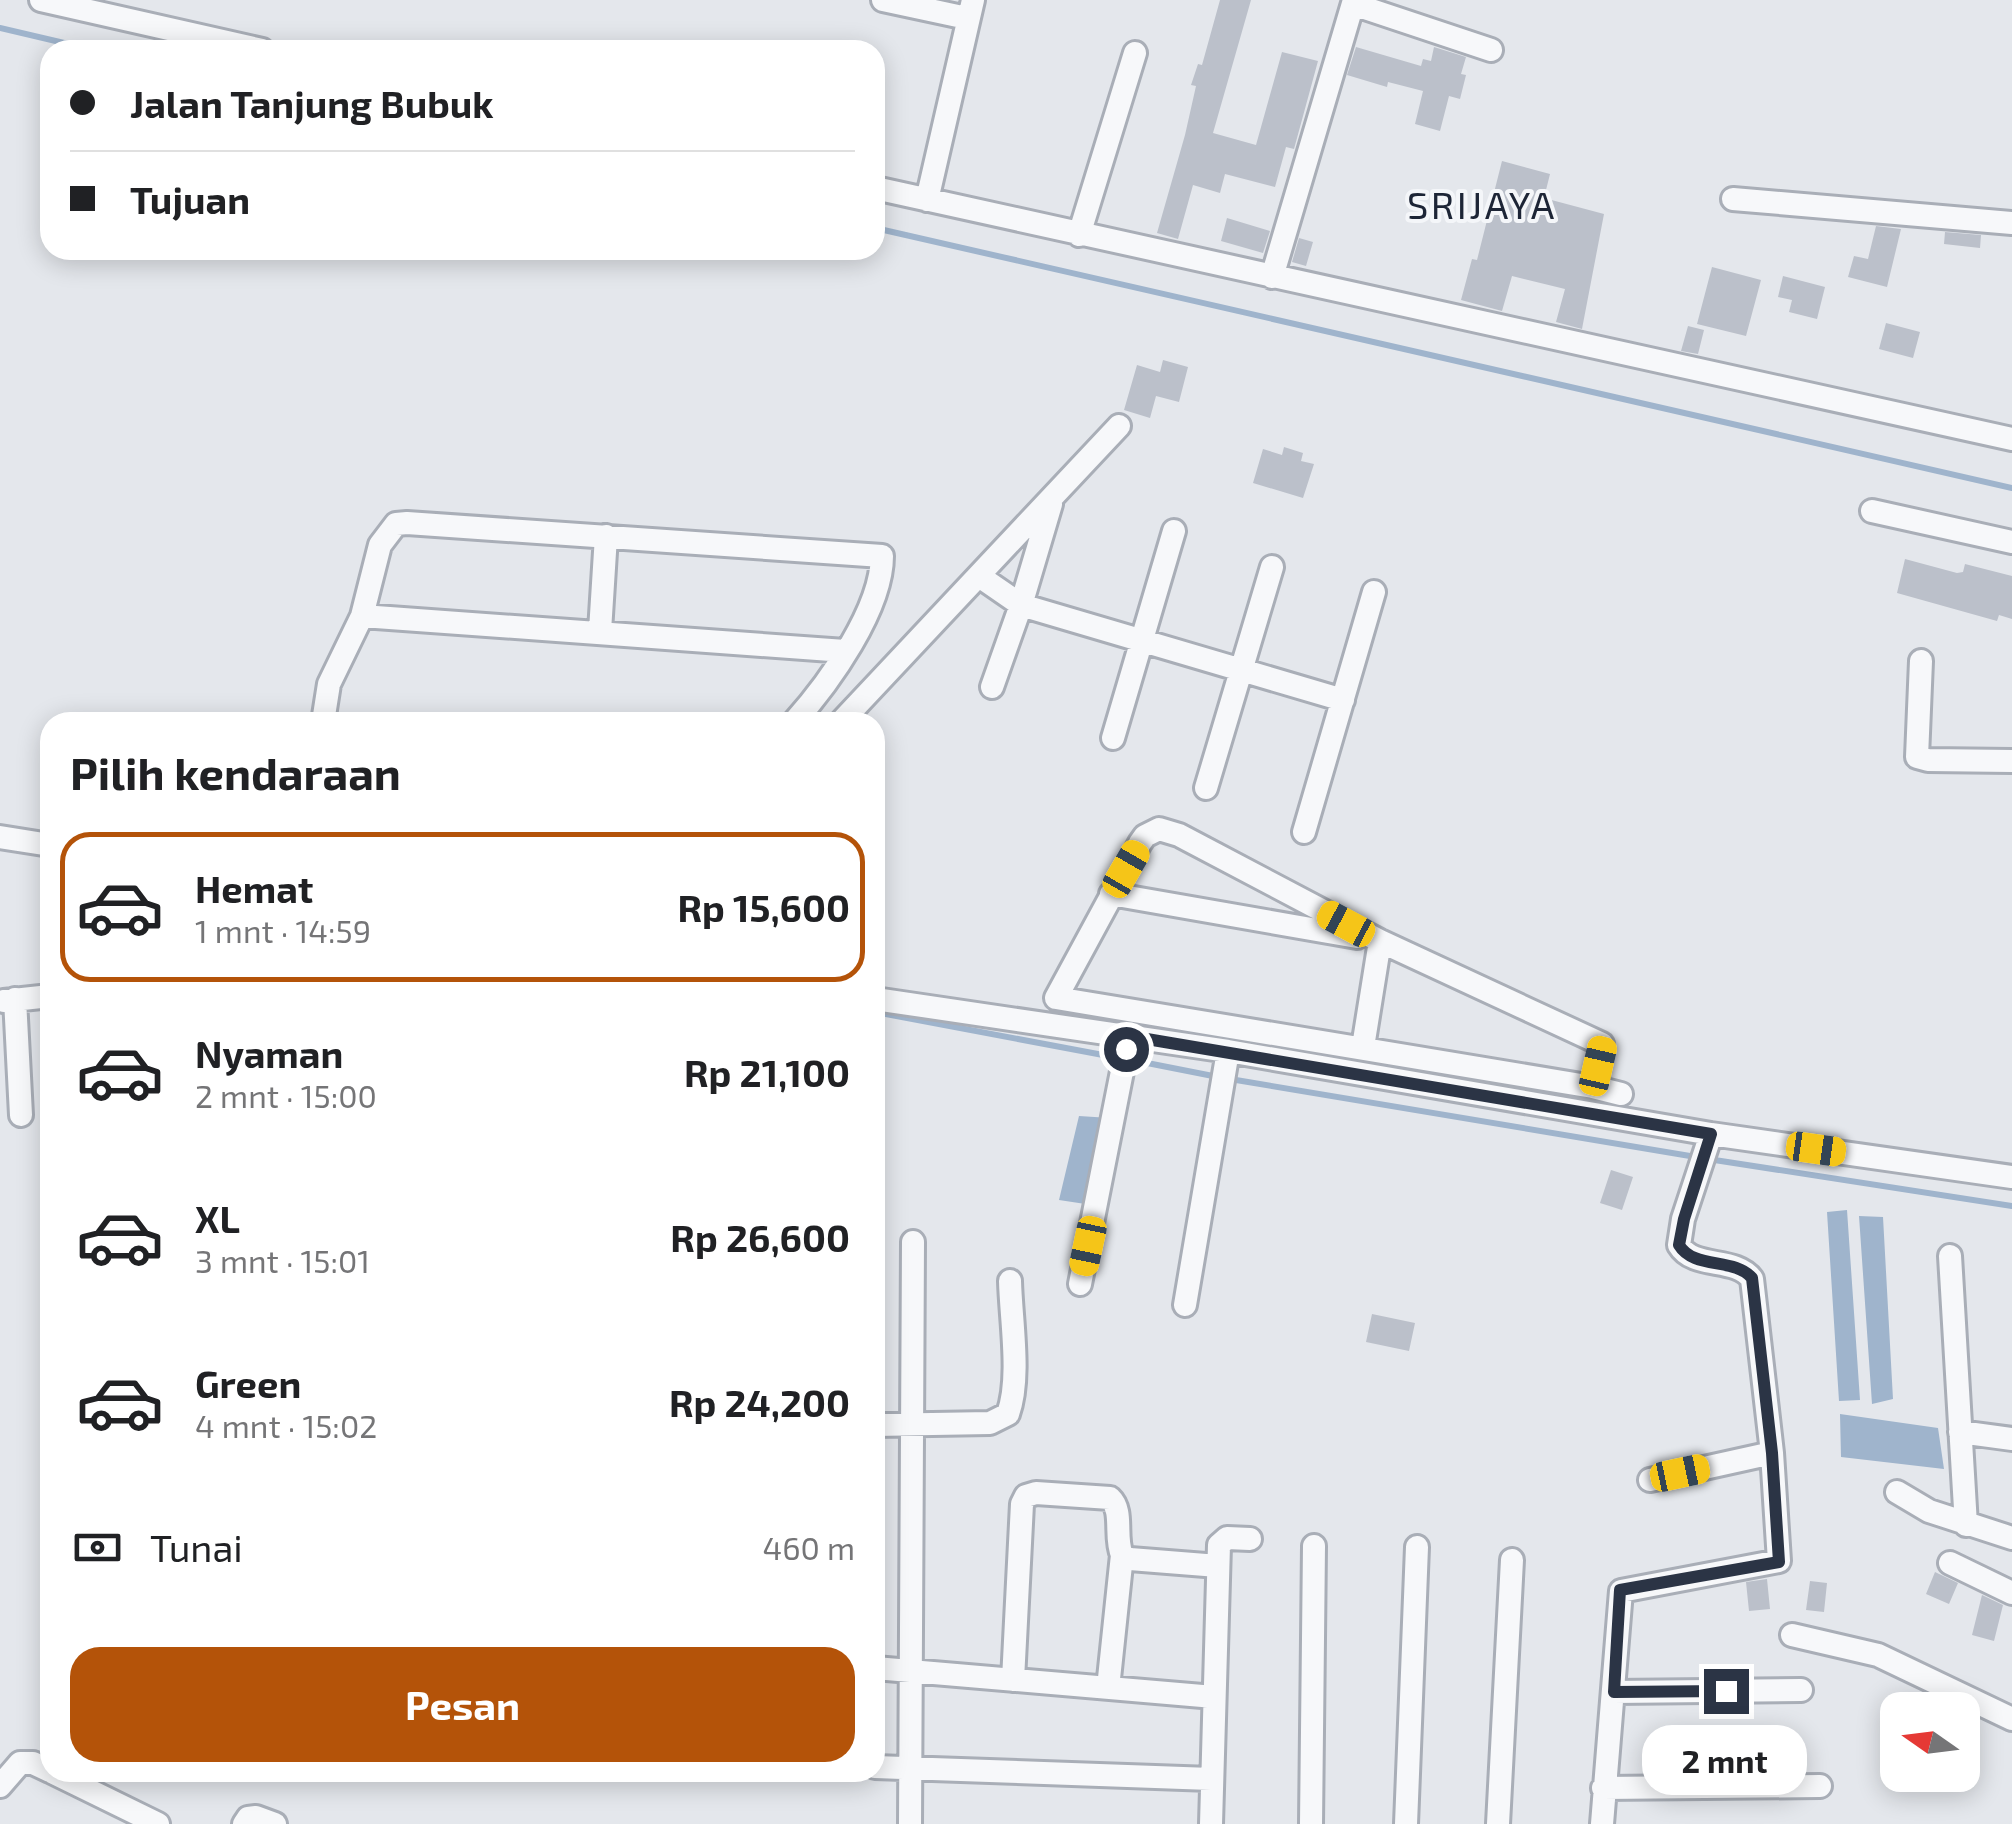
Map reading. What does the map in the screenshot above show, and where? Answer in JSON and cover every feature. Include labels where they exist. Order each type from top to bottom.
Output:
[{"type":"street","points":[[41,0],[218,40]]},
{"type":"street","points":[[882,0],[970,9],[927,200]]},
{"type":"street","points":[[1272,277],[1354,2],[1492,50]]},
{"type":"street","points":[[1079,235],[1134,52]]},
{"type":"street","points":[[885,190],[2012,440]]},
{"type":"street","points":[[1733,199],[2012,223]]},
{"type":"street","points":[[850,712],[1119,426]]},
{"type":"street","points":[[992,688],[1054,496]]},
{"type":"street","points":[[1872,511],[2012,542]]},
{"type":"street","points":[[325,712],[329,684],[362,616],[380,545],[396,524],[882,556],[882,578],[845,651],[803,712]]},
{"type":"street","points":[[1113,738],[1174,531]]},
{"type":"street","points":[[600,631],[606,536]]},
{"type":"street","points":[[1206,788],[1272,567]]},
{"type":"street","points":[[979,576],[1021,605],[1343,700]]},
{"type":"street","points":[[1304,832],[1374,592]]},
{"type":"street","points":[[362,616],[845,651]]},
{"type":"street","points":[[1922,661],[1917,757],[2012,761]]},
{"type":"street","points":[[1604,1116],[1608,1091],[1602,1044],[1380,941],[1168,831],[1145,836],[1056,998],[1608,1091]]},
{"type":"street","points":[[0,836],[40,843]]},
{"type":"street","points":[[1111,894],[1380,941]]},
{"type":"street","points":[[1348,1072],[1380,941]]},
{"type":"street","points":[[21,1114],[7,1000],[40,997]]},
{"type":"street","points":[[885,1001],[1227,1060],[1348,1072],[1604,1116],[1708,1144],[2012,1177]]},
{"type":"street","points":[[1080,1284],[1128,1042]]},
{"type":"street","points":[[1185,1305],[1227,1060]]},
{"type":"street","points":[[1602,1824],[1620,1590],[1779,1562],[1772,1453],[1752,1278],[1741,1269],[1688,1256],[1679,1245],[1708,1144]]},
{"type":"street","points":[[910,1824],[913,1242]]},
{"type":"street","points":[[1950,1256],[1966,1525]]},
{"type":"street","points":[[885,1425],[990,1423],[1008,1414],[1013,1382],[1010,1281]]},
{"type":"street","points":[[1960,1432],[2012,1439]]},
{"type":"street","points":[[1650,1480],[1772,1453]]},
{"type":"street","points":[[1897,1492],[1929,1511],[2012,1538]]},
{"type":"street","points":[[1013,1680],[1022,1504],[1026,1496],[1071,1495],[1114,1500],[1117,1506],[1122,1556],[1108,1688]]},
{"type":"street","points":[[1211,1824],[1221,1542],[1227,1538],[1250,1540]]},
{"type":"street","points":[[1311,1824],[1314,1546]]},
{"type":"street","points":[[1406,1824],[1417,1547]]},
{"type":"street","points":[[1122,1556],[1130,1560],[1218,1566]]},
{"type":"street","points":[[1498,1824],[1512,1560]]},
{"type":"street","points":[[1950,1563],[2012,1593]]},
{"type":"street","points":[[1792,1635],[1878,1656],[2012,1719]]},
{"type":"street","points":[[885,1669],[1214,1697]]},
{"type":"street","points":[[1614,1692],[1802,1690]]},
{"type":"street","points":[[0,1786],[20,1763],[40,1767]]},
{"type":"street","points":[[885,1768],[1210,1779]]},
{"type":"street","points":[[72,1782],[158,1824]]},
{"type":"street","points":[[1603,1788],[1820,1786]]},
{"type":"street","points":[[244,1824],[256,1816],[275,1824]]},
{"type":"water","points":[[1079,1116],[1110,1118],[1092,1205],[1059,1200]]},
{"type":"water","points":[[1847,1210],[1860,1400],[1839,1401],[1827,1212]]},
{"type":"water","points":[[1859,1216],[1883,1217],[1893,1399],[1872,1404]]},
{"type":"water","points":[[1840,1414],[1938,1428],[1944,1469],[1841,1457]]},
{"type":"building","points":[[1220,0],[1251,0],[1213,133],[1256,145],[1282,52],[1318,61],[1294,149],[1286,147],[1275,187],[1225,174],[1220,193],[1193,185],[1178,239],[1157,233],[1185,135],[1196,86],[1191,85],[1198,64],[1202,65]]},
{"type":"building","points":[[1356,47],[1421,66],[1423,59],[1431,61],[1434,47],[1466,57],[1460,99],[1449,96],[1440,131],[1415,124],[1423,91],[1388,82],[1387,87],[1347,75]]},
{"type":"building","points":[[1502,161],[1550,174],[1544,198],[1604,214],[1582,329],[1556,322],[1565,289],[1512,276],[1502,311],[1461,300],[1472,259],[1477,260]]},
{"type":"building","points":[[1227,218],[1270,231],[1263,253],[1221,241]]},
{"type":"building","points":[[1876,226],[1901,229],[1887,287],[1848,277],[1854,256],[1868,259]]},
{"type":"building","points":[[1945,232],[1981,235],[1980,248],[1944,244]]},
{"type":"building","points":[[1299,238],[1313,242],[1306,266],[1292,262]]},
{"type":"building","points":[[1712,267],[1761,280],[1746,336],[1697,324]]},
{"type":"building","points":[[1783,276],[1825,287],[1817,319],[1789,312],[1792,300],[1778,297]]},
{"type":"building","points":[[1886,323],[1920,332],[1913,358],[1879,349]]},
{"type":"building","points":[[1688,326],[1704,330],[1698,354],[1681,351]]},
{"type":"building","points":[[1163,360],[1188,367],[1179,402],[1156,396],[1150,418],[1124,410],[1137,365],[1160,372]]},
{"type":"building","points":[[1284,447],[1303,453],[1301,461],[1314,464],[1303,498],[1253,483],[1263,449],[1282,455]]},
{"type":"building","points":[[1905,559],[1957,573],[1963,572],[1965,564],[2012,576],[2012,619],[1999,615],[1997,621],[1897,593]]},
{"type":"building","points":[[1611,1170],[1633,1177],[1622,1210],[1600,1203]]},
{"type":"building","points":[[1372,1314],[1415,1323],[1409,1351],[1366,1342]]},
{"type":"building","points":[[1935,1572],[1958,1583],[1949,1604],[1926,1594]]},
{"type":"building","points":[[1767,1579],[1770,1609],[1749,1611],[1746,1582]]},
{"type":"building","points":[[1810,1581],[1827,1583],[1824,1612],[1806,1610]]},
{"type":"building","points":[[1982,1595],[2003,1605],[1994,1641],[1972,1635]]},
{"type":"waterway","points":[[0,28],[51,40]]},
{"type":"waterway","points":[[885,230],[2012,488]]},
{"type":"waterway","points":[[885,1014],[1119,1058]]},
{"type":"waterway","points":[[1132,1060],[1218,1077]]},
{"type":"waterway","points":[[1230,1079],[1696,1157]]},
{"type":"waterway","points":[[1708,1159],[2012,1206]]},
{"type":"district","name":"SRIJAYA","points":[[1482,204]]},
{"type":"route","points":[[1126,1049],[1129,1036],[1711,1134],[1679,1245],[1688,1256],[1741,1269],[1752,1278],[1772,1453],[1779,1562],[1620,1590],[1614,1692],[1726,1691]]}]
